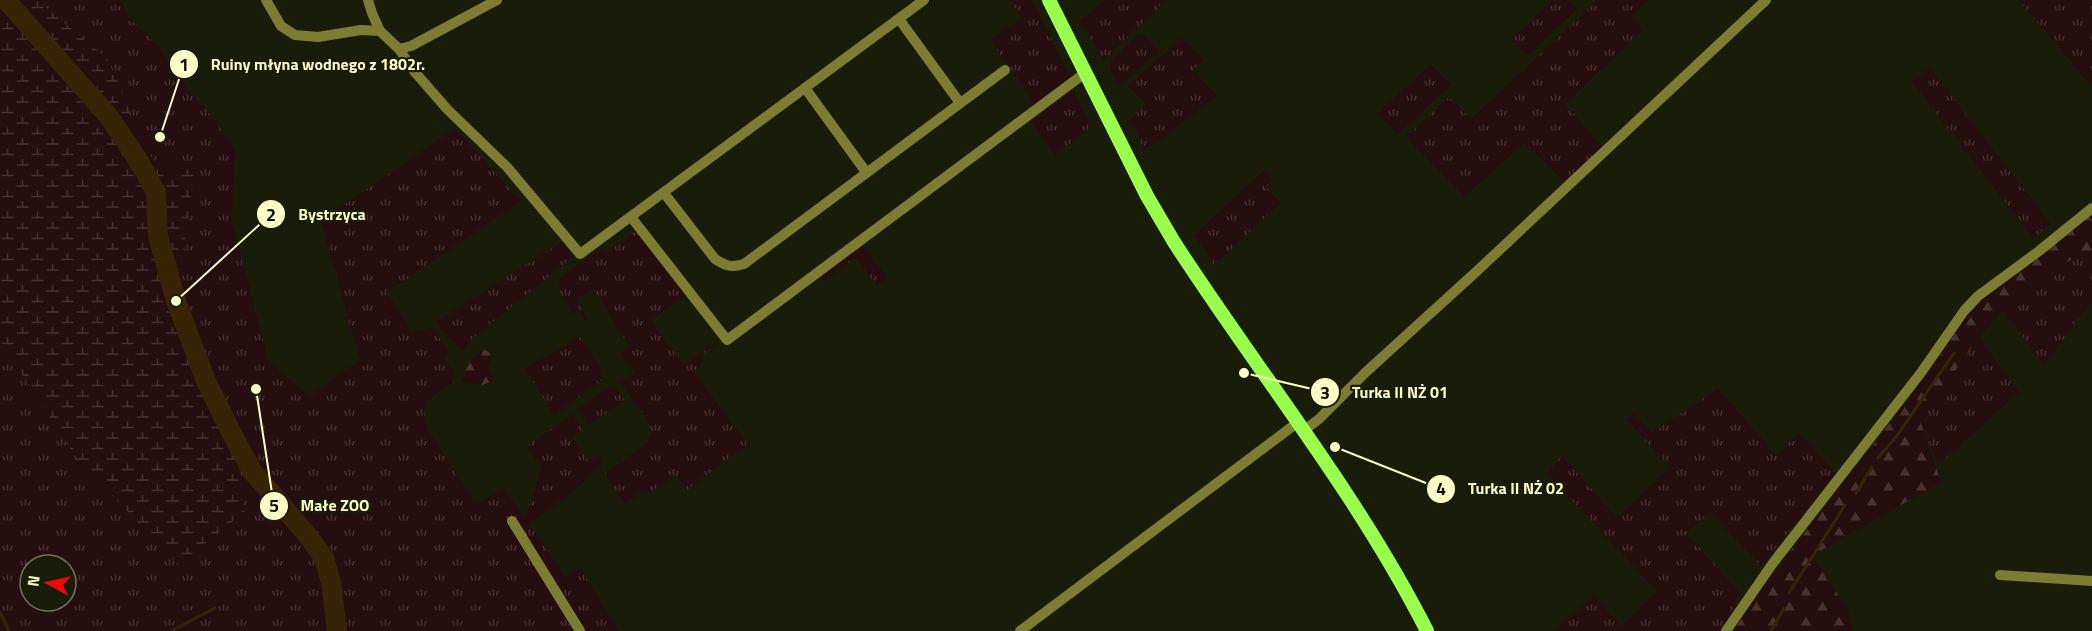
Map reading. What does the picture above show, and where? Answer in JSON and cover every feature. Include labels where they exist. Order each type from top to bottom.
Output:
[{"type":"main road","points":[[1049,0],[1147,196],[1174,242],[1372,535],[1407,592],[1427,631]]},
{"type":"street","points":[[266,0],[281,26],[296,36],[318,37],[361,30],[380,31]]},
{"type":"street","points":[[368,0],[380,31],[399,49],[414,71],[443,104],[507,166],[580,254],[924,0]]},
{"type":"street","points":[[399,49],[411,46],[497,0]]},
{"type":"street","points":[[1020,631],[1300,427],[1319,419],[1366,372],[1766,0]]},
{"type":"street","points":[[899,19],[960,103]]},
{"type":"street","points":[[664,193],[715,259],[734,268],[744,264],[1005,70]]},
{"type":"street","points":[[631,217],[727,340],[1085,73]]},
{"type":"street","points":[[805,88],[866,172]]},
{"type":"street","points":[[1726,631],[1773,563],[1920,374],[1964,311],[1978,296],[2092,208]]},
{"type":"street","points":[[512,521],[580,631]]},
{"type":"street","points":[[2000,575],[2092,581]]},
{"type":"green space","points":[[0,0],[121,0],[129,18],[159,47],[187,88],[206,109],[235,149],[232,222],[269,362],[310,396],[360,360],[321,221],[455,128],[515,195],[523,200],[387,292],[412,333],[433,328],[448,352],[444,358],[454,373],[453,383],[429,401],[425,421],[428,430],[476,504],[504,488],[525,518],[542,468],[527,446],[573,414],[583,429],[572,437],[588,461],[600,454],[601,466],[582,484],[529,524],[566,577],[581,569],[619,631],[0,631]]},
{"type":"green space","points":[[0,0],[37,0],[107,58],[129,106],[129,133],[151,156],[159,169],[195,170],[176,301],[206,381],[231,432],[245,511],[178,565],[75,456],[0,340]]},
{"type":"green space","points":[[1010,0],[1032,0],[1072,79],[1036,105],[990,40],[1022,18]]},
{"type":"green space","points":[[1105,0],[1166,0],[1104,60],[1080,21]]},
{"type":"green space","points":[[1553,0],[1569,0],[1577,9],[1527,56],[1511,39]]},
{"type":"green space","points":[[1598,0],[1649,0],[1631,17],[1643,30],[1565,104],[1603,148],[1566,183],[1524,143],[1464,197],[1406,137],[1449,97],[1471,119]]},
{"type":"green space","points":[[2019,0],[2092,0],[2092,87]]},
{"type":"green space","points":[[1144,34],[1159,51],[1118,87],[1110,67],[1111,61],[1136,36]]},
{"type":"green space","points":[[1182,38],[1203,60],[1193,70],[1217,96],[1145,151],[1130,119],[1146,104],[1128,86]]},
{"type":"green space","points":[[1431,64],[1451,85],[1398,134],[1377,114]]},
{"type":"green space","points":[[1930,68],[2051,224],[2033,238],[1912,82]]},
{"type":"green space","points":[[1073,90],[1091,127],[1055,155],[1031,122]]},
{"type":"green space","points":[[1264,170],[1273,180],[1266,187],[1281,203],[1214,265],[1194,235]]},
{"type":"green space","points":[[2092,213],[2092,253],[2078,254],[2003,311],[1979,337],[1920,420],[1941,482],[1813,555],[1850,614],[1852,631],[1733,631],[1774,572],[1931,370],[1965,318],[1979,302],[2028,266]]},
{"type":"green space","points":[[636,231],[686,295],[651,321],[684,365],[719,339],[719,342],[704,354],[699,367],[693,371],[748,444],[687,490],[676,475],[646,495],[643,491],[624,504],[605,473],[647,443],[652,434],[648,420],[619,382],[634,373],[621,352],[629,346],[594,289],[577,300],[588,319],[585,321],[578,310],[573,314],[560,292],[559,282],[561,277],[601,248],[606,253]]},
{"type":"green space","points":[[563,241],[571,254],[570,259],[472,339],[463,352],[436,322]]},
{"type":"green space","points":[[863,246],[887,278],[877,286],[856,258],[823,281],[820,277]]},
{"type":"green space","points":[[2092,253],[2092,301],[2044,365],[2003,311],[2078,254]]},
{"type":"green space","points":[[581,337],[601,368],[602,380],[554,415],[525,368]]},
{"type":"green space","points":[[1979,337],[2019,392],[1939,465],[1919,420]]},
{"type":"green space","points":[[484,349],[491,354],[488,367],[496,380],[482,385],[462,382],[470,363]]},
{"type":"green space","points":[[609,387],[616,388],[625,401],[588,425],[578,409]]},
{"type":"green space","points":[[1718,388],[1776,455],[1800,433],[1836,473],[1761,566],[1710,512],[1686,533],[1741,594],[1720,631],[1555,631],[1594,596],[1622,626],[1656,591],[1547,473],[1562,455],[1617,518],[1670,467],[1626,420],[1634,412],[1652,433]]},
{"type":"waterway","points":[[6,0],[110,118],[156,192],[158,236],[176,301],[206,381],[252,471],[309,537],[324,558],[331,582],[337,631]]},
{"type":"waterway","points":[[1878,458],[1896,437],[1954,353]]},
{"type":"waterway","points":[[1856,493],[1872,467]]},
{"type":"waterway","points":[[1789,593],[1845,505]]},
{"type":"waterway","points":[[171,631],[215,608]]},
{"type":"waterway","points":[[1771,631],[1784,608]]},
{"type":"waterway","points":[[0,612],[9,631]]},
{"type":"place","name":"Ruiny młyna wodnego z 1802r.","points":[[160,137]]},
{"type":"place","name":"Bystrzyca","points":[[176,301]]},
{"type":"place","name":"Turka II NŻ 01","points":[[1244,373]]},
{"type":"place","name":"Małe ZOO","points":[[256,389]]},
{"type":"place","name":"Turka II NŻ 02","points":[[1335,447]]}]
